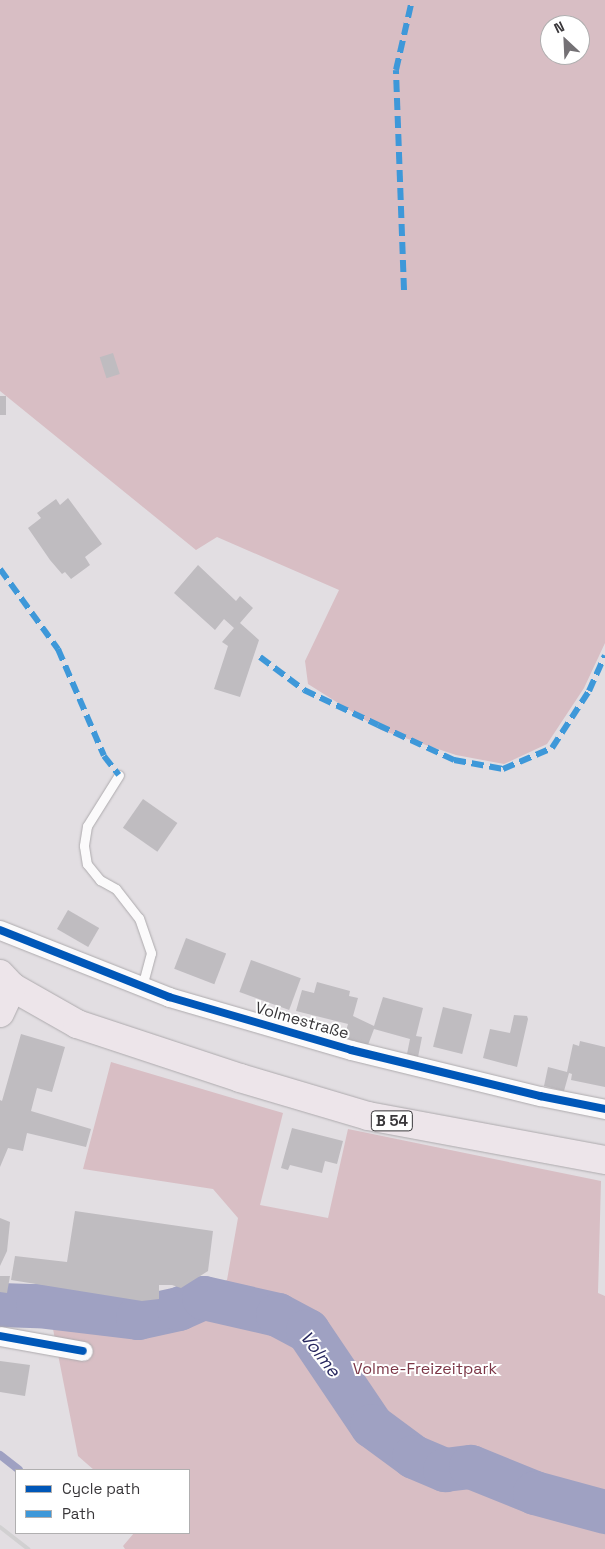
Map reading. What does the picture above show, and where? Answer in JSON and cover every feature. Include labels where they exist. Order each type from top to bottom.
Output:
[{"type":"main road","points":[[0,1013],[6,980]]},
{"type":"main road","name":"B 54","points":[[6,980],[76,1024],[194,1063],[368,1116],[605,1160]]},
{"type":"street","name":"Volmestraße","points":[[0,930],[169,997],[351,1050],[540,1096],[605,1109]]},
{"type":"street","points":[[0,1336],[83,1351]]},
{"type":"lane","points":[[119,775],[87,826],[84,846],[88,864],[100,880],[116,889],[139,918],[151,953],[142,987]]},
{"type":"green space","points":[[0,0],[605,0],[605,643],[584,688],[547,744],[504,764],[456,755],[381,730],[308,684],[305,661],[339,590],[217,537],[196,550],[0,391]]},
{"type":"green space","name":"Volme-Freizeitpark","points":[[111,1062],[283,1113],[260,1205],[328,1218],[348,1129],[601,1181],[598,1293],[605,1296],[605,1549],[125,1549],[123,1546],[133,1534],[190,1534],[190,1469],[93,1469],[78,1456],[53,1329],[17,1321],[19,1290],[124,1309],[183,1298],[227,1280],[238,1218],[213,1189],[83,1169]]},
{"type":"building","points":[[113,353],[120,374],[106,378],[100,357]]},
{"type":"building","points":[[0,396],[6,396],[6,415],[0,415]]},
{"type":"building","points":[[68,498],[102,544],[85,557],[90,565],[71,579],[65,572],[62,574],[50,560],[28,528],[41,518],[37,513],[56,499],[60,505]]},
{"type":"building","points":[[198,565],[236,601],[240,596],[253,608],[240,623],[259,640],[240,697],[214,689],[228,646],[222,642],[234,628],[224,619],[215,630],[174,593]]},
{"type":"building","points":[[143,799],[177,823],[157,852],[123,828]]},
{"type":"building","points":[[68,910],[99,928],[88,947],[57,929]]},
{"type":"building","points":[[186,938],[226,953],[214,984],[174,969]]},
{"type":"building","points":[[251,960],[301,978],[289,1010],[239,992]]},
{"type":"building","points":[[317,982],[350,991],[349,996],[358,998],[353,1016],[374,1026],[383,997],[423,1008],[416,1036],[422,1037],[418,1057],[407,1054],[410,1039],[374,1029],[368,1045],[344,1038],[348,1024],[296,1011],[302,990],[314,993]]},
{"type":"building","points":[[443,1007],[472,1014],[462,1054],[433,1047]]},
{"type":"building","points":[[514,1015],[527,1016],[528,1019],[517,1067],[483,1058],[490,1029],[510,1033]]},
{"type":"building","points":[[21,1034],[65,1047],[52,1092],[37,1088],[31,1111],[91,1129],[86,1147],[27,1133],[23,1151],[8,1148],[0,1167],[0,1100],[2,1101]]},
{"type":"building","points":[[580,1041],[605,1047],[605,1087],[571,1080],[572,1074],[569,1073],[564,1091],[544,1086],[548,1067],[567,1072],[573,1044],[579,1046]]},
{"type":"building","points":[[292,1128],[343,1141],[337,1164],[325,1161],[322,1173],[290,1165],[288,1170],[281,1168]]},
{"type":"building","points":[[75,1211],[213,1231],[208,1271],[181,1288],[172,1285],[159,1285],[159,1299],[142,1301],[11,1280],[15,1256],[67,1262]]},
{"type":"building","points":[[0,1218],[10,1222],[7,1251],[0,1266]]},
{"type":"building","points":[[0,1276],[10,1276],[7,1293],[0,1292]]},
{"type":"building","points":[[0,1361],[30,1365],[25,1396],[0,1392]]},
{"type":"waterway","name":"Volme","points":[[0,1305],[38,1306],[138,1318],[179,1309],[204,1298],[278,1315],[308,1331],[372,1426],[414,1457],[445,1470],[471,1467],[535,1493],[605,1512]]},
{"type":"waterway","points":[[0,1455],[18,1469]]},
{"type":"railway","points":[[0,1527],[28,1549]]},
{"type":"marked path","points":[[404,290],[396,70],[412,0]]},
{"type":"marked path","points":[[0,569],[58,649],[104,756],[119,775]]},
{"type":"marked path","points":[[260,657],[304,690],[378,725],[454,760],[503,769],[552,748],[589,691],[605,655]]},
{"type":"cycle path","points":[[0,930],[169,997],[351,1050],[540,1096],[605,1109]]},
{"type":"cycle path","points":[[0,1336],[83,1351]]}]
